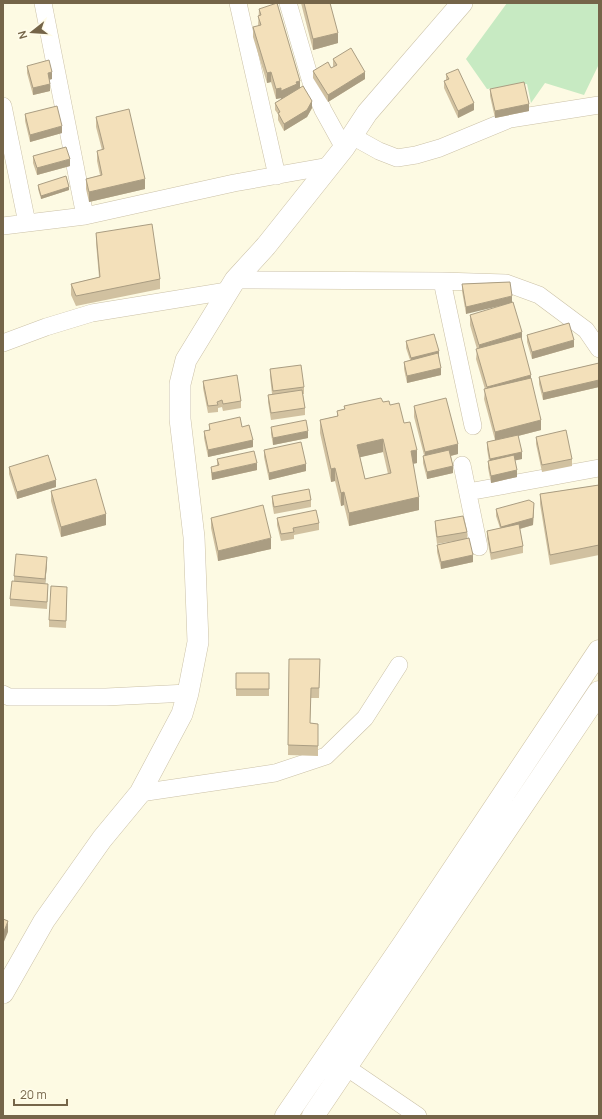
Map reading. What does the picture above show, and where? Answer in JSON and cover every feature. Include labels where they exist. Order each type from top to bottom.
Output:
[{"type":"main road","points":[[286,1116],[406,942],[599,651]]},
{"type":"main road","points":[[313,1116],[599,692]]},
{"type":"main road","points":[[310,1082],[328,1094]]},
{"type":"street","points":[[43,3],[85,216]]},
{"type":"street","points":[[238,3],[277,176]]},
{"type":"street","points":[[288,3],[311,82],[323,110],[348,142],[397,158],[416,155],[440,148],[510,119],[599,105]]},
{"type":"street","points":[[3,993],[44,921],[102,839],[140,793],[182,714],[188,693],[198,642],[194,537],[180,419],[180,384],[186,360],[231,286],[266,246],[348,142],[367,113],[462,3]]},
{"type":"street","points":[[3,106],[27,223]]},
{"type":"street","points":[[3,226],[85,216],[234,183],[329,166]]},
{"type":"street","points":[[442,281],[473,426]]},
{"type":"street","points":[[3,343],[46,327],[92,313],[231,286],[442,281],[506,284],[539,295],[586,330],[599,349]]},
{"type":"street","points":[[462,465],[479,547]]},
{"type":"street","points":[[468,492],[599,468]]},
{"type":"street","points":[[140,793],[275,773],[326,756],[365,718],[399,665]]},
{"type":"street","points":[[5,696],[106,697],[188,693]]},
{"type":"street","points":[[346,1067],[418,1116]]},
{"type":"green space","points":[[507,3],[599,3],[599,64],[584,95],[545,83],[531,103],[527,84],[487,89],[466,59]]},
{"type":"building","points":[[277,3],[300,81],[296,82],[297,84],[281,91],[281,88],[276,89],[271,72],[267,73],[253,27],[261,25],[258,16],[261,15],[259,9]]},
{"type":"building","points":[[304,3],[330,3],[338,33],[313,39]]},
{"type":"building","points":[[351,48],[365,72],[328,95],[313,71],[328,62],[331,68],[337,65],[333,59]]},
{"type":"building","points":[[49,60],[52,72],[48,73],[50,84],[33,88],[27,66]]},
{"type":"building","points":[[458,69],[474,103],[458,111],[444,81],[449,79],[446,74]]},
{"type":"building","points":[[524,82],[529,104],[495,111],[490,89]]},
{"type":"building","points":[[303,86],[312,101],[307,110],[284,124],[275,103]]},
{"type":"building","points":[[57,106],[62,126],[30,135],[25,114]]},
{"type":"building","points":[[129,109],[145,179],[89,192],[86,179],[102,175],[97,151],[104,149],[96,117]]},
{"type":"building","points":[[66,147],[70,159],[37,168],[33,156]]},
{"type":"building","points":[[66,176],[69,187],[41,196],[38,185]]},
{"type":"building","points":[[152,224],[160,279],[76,296],[71,284],[100,277],[96,233]]},
{"type":"building","points":[[510,282],[512,296],[466,307],[462,284]]},
{"type":"building","points":[[513,302],[522,332],[479,345],[470,315]]},
{"type":"building","points":[[569,323],[574,340],[532,352],[527,335]]},
{"type":"building","points":[[434,334],[439,351],[411,358],[406,341]]},
{"type":"building","points":[[521,337],[531,375],[487,387],[476,349]]},
{"type":"building","points":[[438,353],[441,368],[407,376],[404,362]]},
{"type":"building","points":[[599,363],[599,380],[543,393],[539,377]]},
{"type":"building","points":[[301,365],[304,387],[273,391],[270,369]]},
{"type":"building","points":[[237,375],[241,401],[223,404],[222,400],[217,402],[218,405],[208,406],[203,381]]},
{"type":"building","points":[[531,378],[541,420],[495,432],[484,389]]},
{"type":"building","points":[[302,390],[305,408],[271,413],[268,395]]},
{"type":"building","points":[[381,398],[383,402],[389,401],[390,405],[399,403],[404,423],[410,422],[417,450],[411,451],[419,497],[349,513],[344,492],[341,493],[335,468],[331,469],[320,420],[338,416],[337,411],[345,409],[344,406]],"holes":[[[383,439],[391,473],[365,479],[357,445]]]},
{"type":"building","points":[[446,398],[458,444],[425,452],[414,406]]},
{"type":"building","points":[[240,417],[242,427],[249,425],[253,440],[208,450],[204,431],[210,430],[209,424]]},
{"type":"building","points":[[306,420],[308,431],[273,438],[271,427]]},
{"type":"building","points":[[566,430],[572,459],[542,465],[536,437]]},
{"type":"building","points":[[518,435],[522,452],[490,459],[487,442]]},
{"type":"building","points":[[301,442],[306,464],[269,473],[264,450]]},
{"type":"building","points":[[449,450],[453,466],[427,472],[423,456]]},
{"type":"building","points":[[254,451],[257,463],[212,473],[211,467],[219,465],[217,459]]},
{"type":"building","points":[[48,455],[56,480],[17,492],[9,467]]},
{"type":"building","points":[[514,455],[517,470],[491,476],[488,461]]},
{"type":"building","points":[[96,479],[106,514],[61,527],[51,491]]},
{"type":"building","points":[[599,485],[599,545],[550,555],[540,494]]},
{"type":"building","points":[[309,489],[311,500],[274,507],[272,496]]},
{"type":"building","points":[[529,500],[534,503],[533,518],[501,527],[496,509]]},
{"type":"building","points":[[263,505],[271,538],[218,551],[211,518]]},
{"type":"building","points":[[316,510],[319,523],[293,528],[294,532],[281,534],[277,518]]},
{"type":"building","points":[[463,516],[467,532],[437,537],[435,521]]},
{"type":"building","points":[[519,524],[523,546],[491,553],[487,531]]},
{"type":"building","points":[[469,538],[473,555],[441,562],[437,545]]},
{"type":"building","points":[[16,554],[47,557],[45,579],[14,576]]},
{"type":"building","points":[[12,581],[48,584],[47,602],[10,599]]},
{"type":"building","points":[[51,586],[67,587],[66,621],[49,620]]},
{"type":"building","points":[[289,659],[320,659],[319,688],[311,688],[310,723],[318,724],[318,746],[288,745]]},
{"type":"building","points":[[236,673],[269,673],[269,689],[236,689]]},
{"type":"building","points":[[3,919],[8,921],[3,934]]}]
